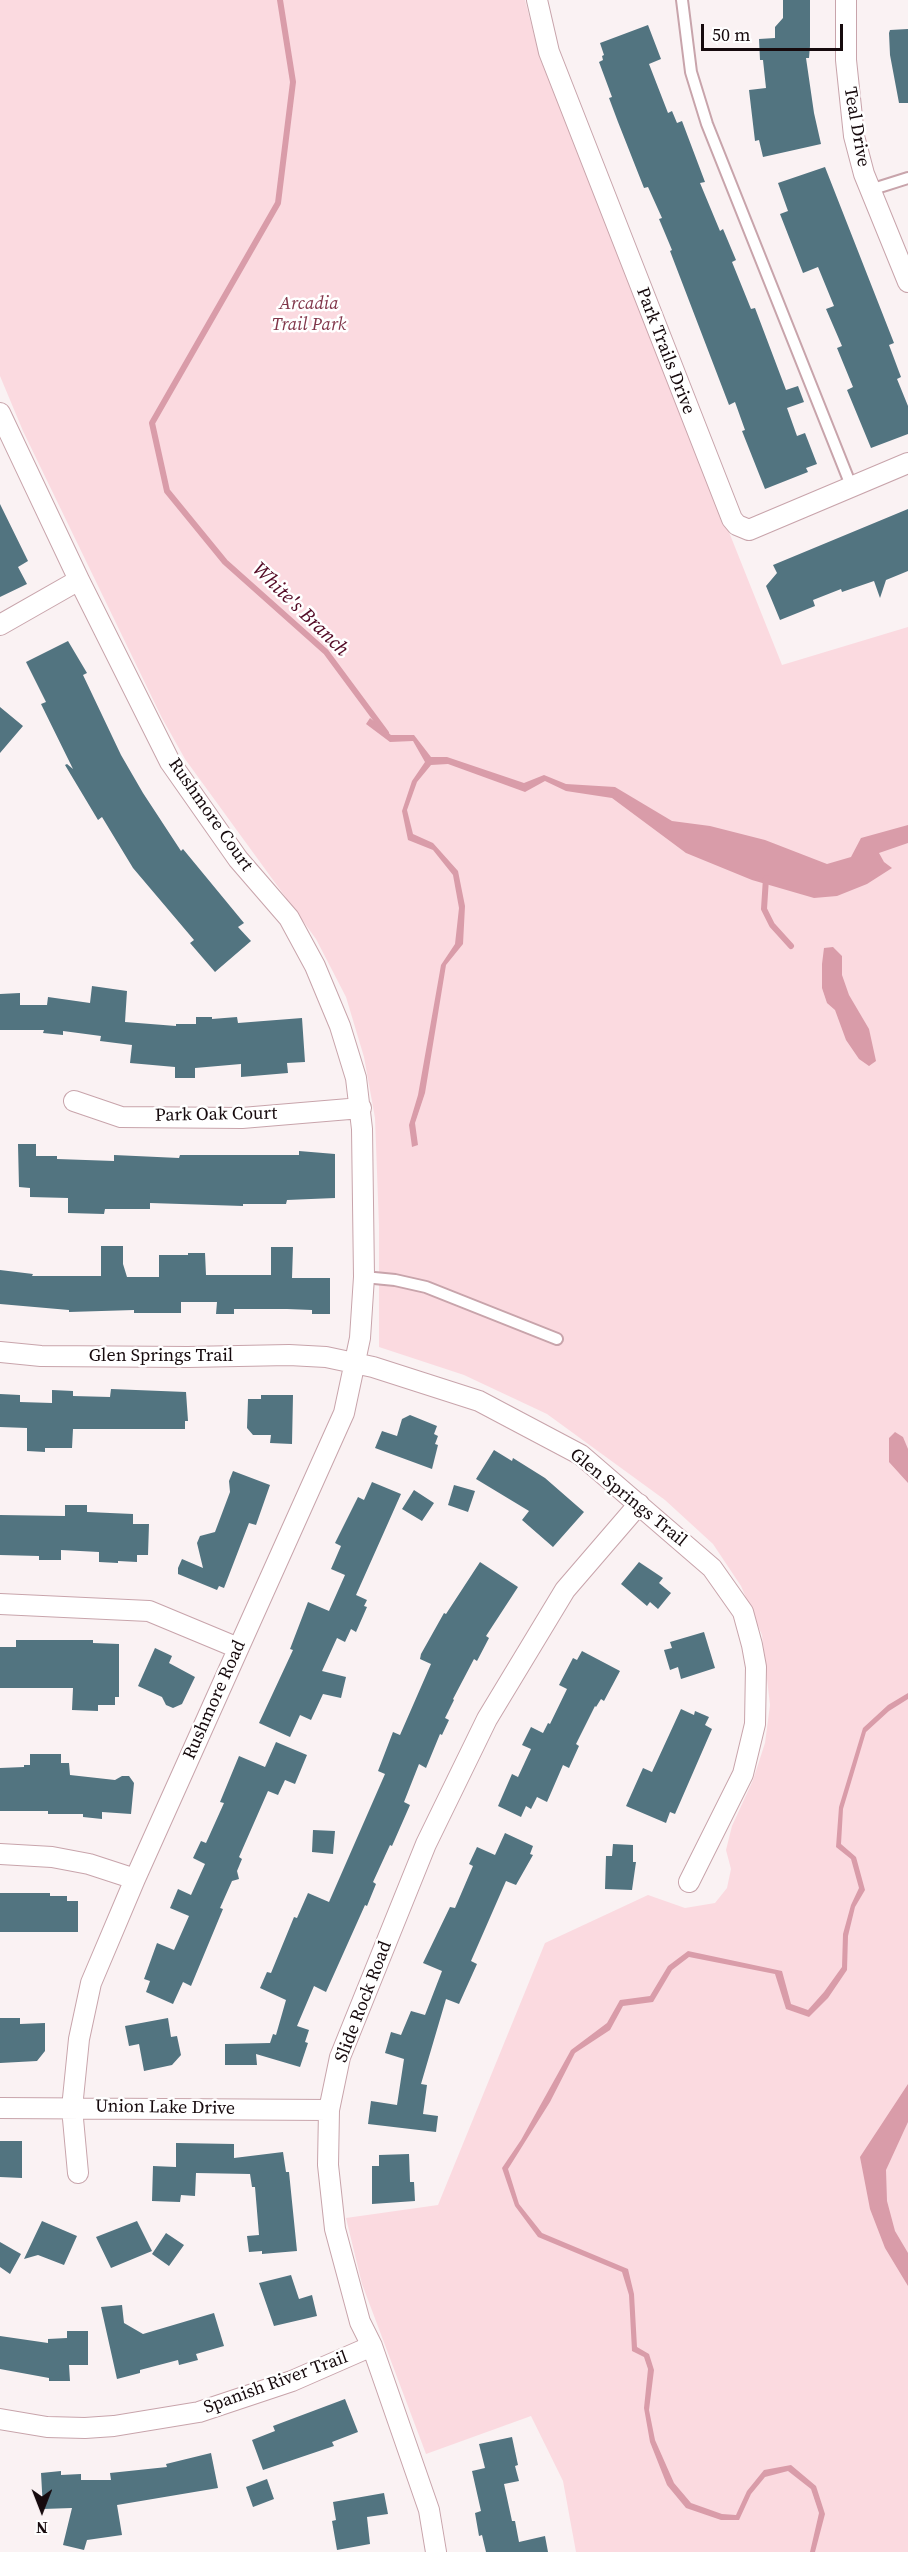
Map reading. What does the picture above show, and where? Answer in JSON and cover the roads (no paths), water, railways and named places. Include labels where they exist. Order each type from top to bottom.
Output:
[{"type":"street","name":"Park Trails Drive","points":[[537,0],[549,52],[732,519],[737,525],[749,530],[908,463]]},
{"type":"street","name":"Teal Drive","points":[[846,0],[846,60],[854,136],[870,190],[908,282]]},
{"type":"street","name":"Rushmore Court","points":[[0,413],[79,579],[171,762],[238,859],[289,918],[310,956],[340,1026],[356,1078],[361,1108],[364,1227]]},
{"type":"street","points":[[0,626],[79,579]]},
{"type":"street","name":"Park Oak Court","points":[[74,1101],[121,1117],[242,1118],[361,1108]]},
{"type":"street","name":"Rushmore Road","points":[[78,2174],[72,2108],[79,2038],[91,1983],[135,1879],[344,1413],[360,1338],[364,1277],[364,1227]]},
{"type":"street","name":"Glen Springs Trail","points":[[0,1352],[75,1356],[289,1355],[326,1357],[452,1391],[514,1418],[581,1455],[712,1568],[743,1612],[756,1667],[754,1724],[743,1774],[689,1882]]},
{"type":"street","name":"Slide Rock Road","points":[[436,2552],[429,2510],[372,2346],[360,2322],[334,2229],[328,2165],[329,2110],[340,2057],[348,2037],[426,1844],[487,1719],[565,1590],[639,1504]]},
{"type":"street","points":[[0,1604],[142,1610],[238,1648]]},
{"type":"street","points":[[0,1854],[52,1857],[89,1864],[135,1879]]},
{"type":"street","name":"Union Lake Drive","points":[[0,2108],[329,2110]]},
{"type":"street","name":"Spanish River Trail","points":[[0,2419],[46,2427],[85,2428],[114,2426],[199,2412],[269,2389],[372,2346]]},
{"type":"lane","points":[[682,0],[691,72],[707,124],[852,488]]},
{"type":"lane","points":[[870,190],[908,178]]},
{"type":"lane","points":[[364,1277],[395,1280],[426,1287],[557,1339]]},
{"type":"waterway","name":"White's Branch","points":[[280,0],[293,82],[278,203],[152,423],[167,491],[225,562],[326,652],[386,733]]},
{"type":"waterway","points":[[766,878],[764,909],[772,925],[791,946]]},
{"type":"park label","name":"Arcadia Trail Park","points":[[309,314]]}]
